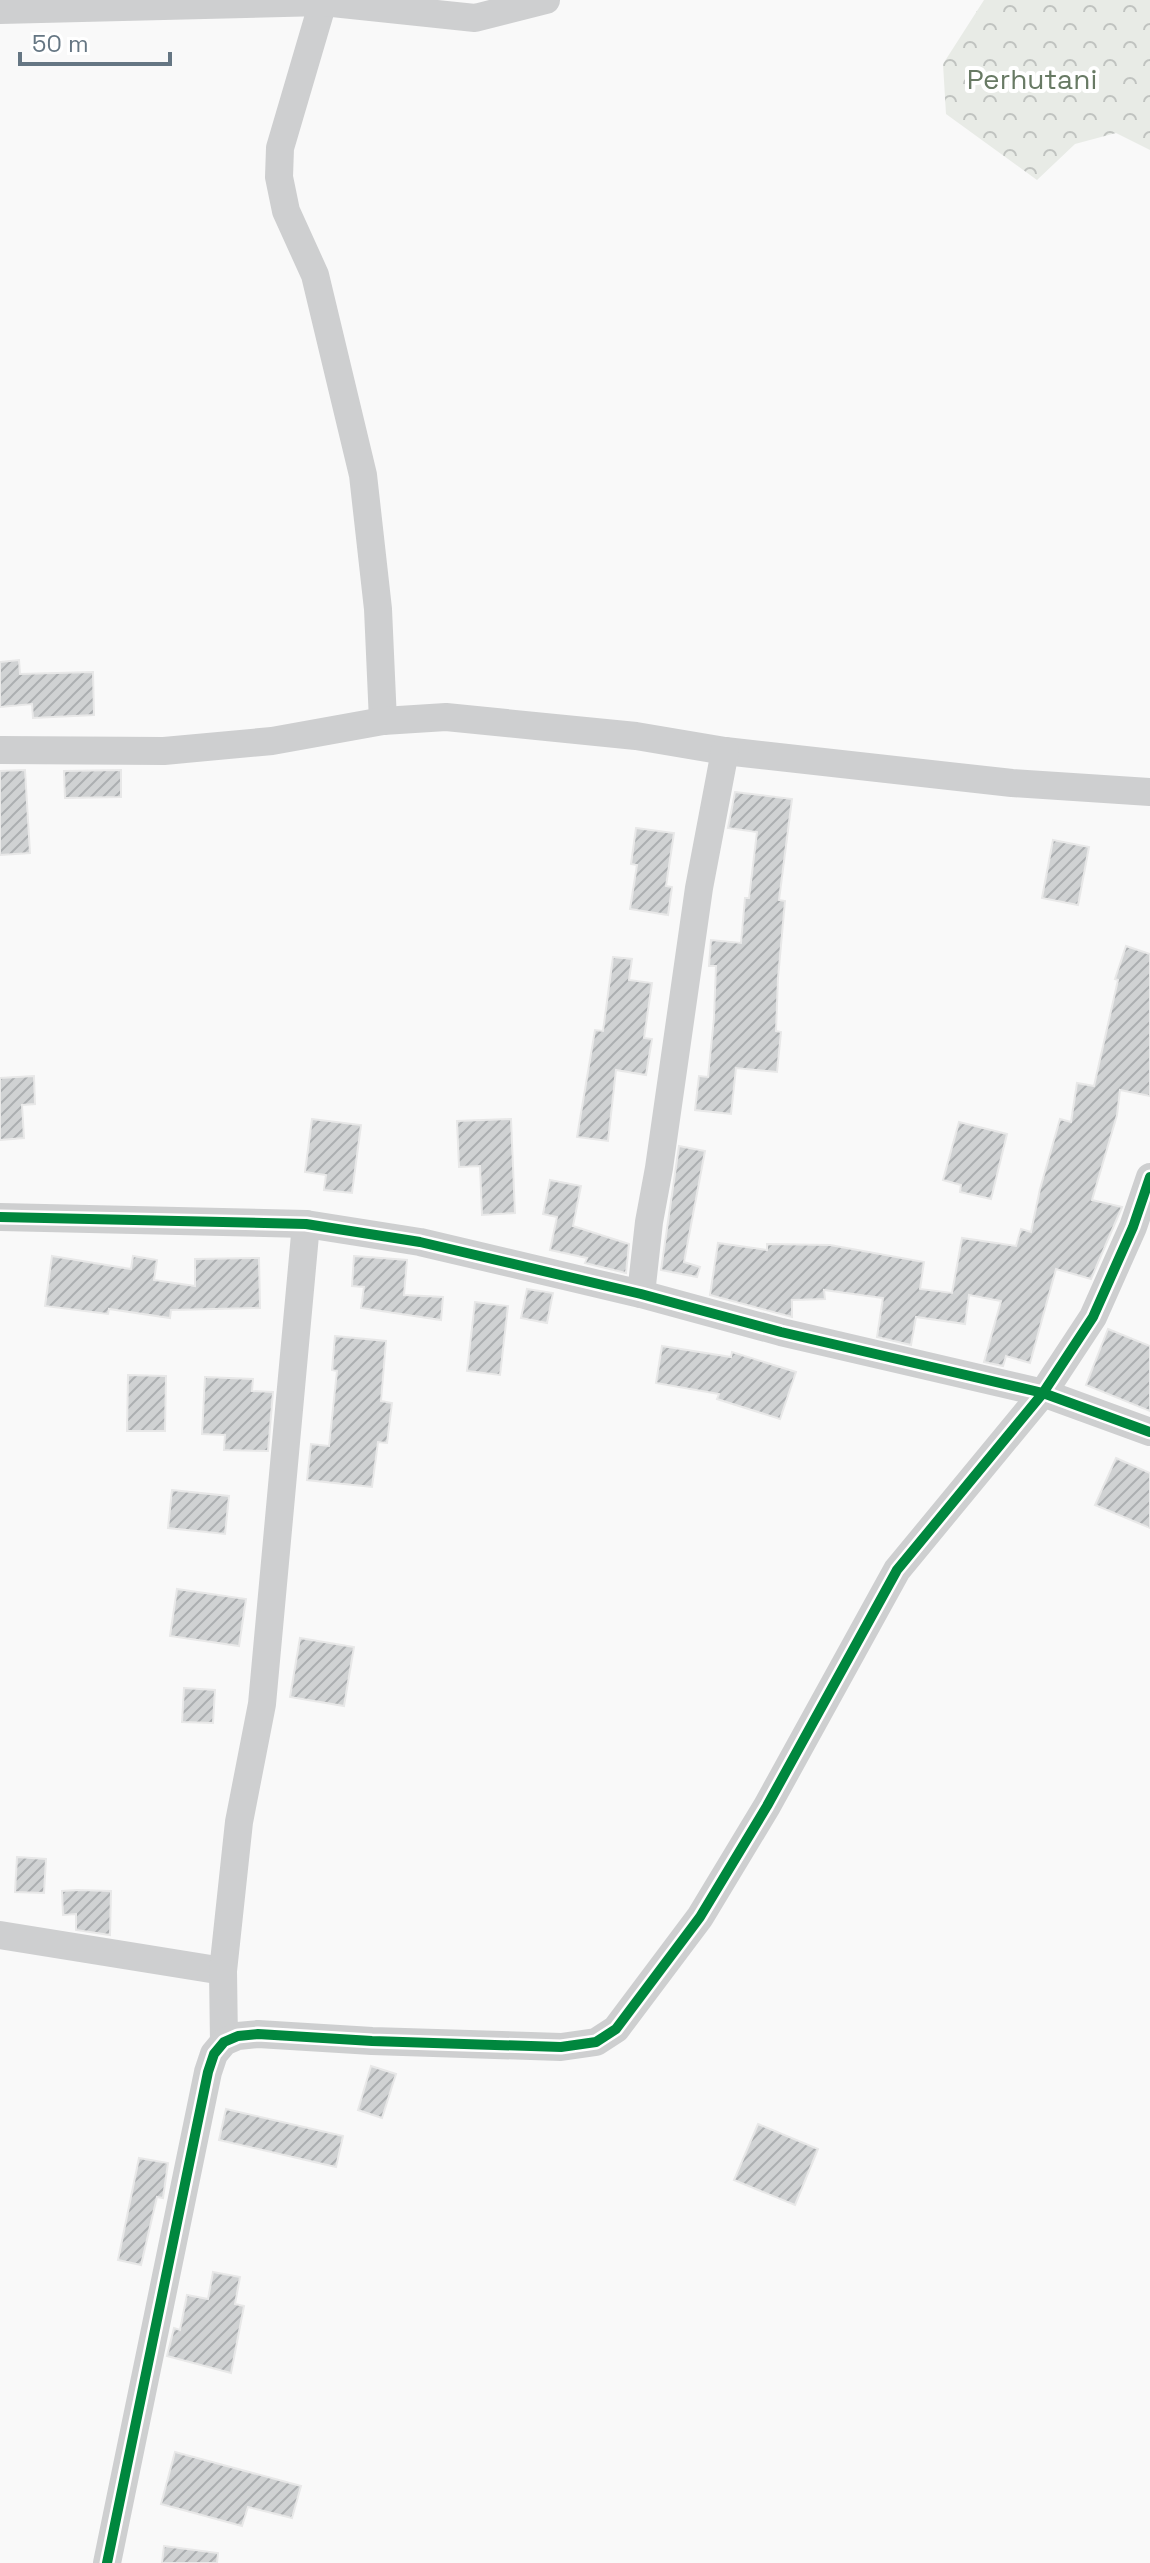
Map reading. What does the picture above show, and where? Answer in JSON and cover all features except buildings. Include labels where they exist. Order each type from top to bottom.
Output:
[{"type":"street","points":[[0,10],[323,2],[475,18],[546,0]]},
{"type":"street","points":[[323,2],[280,148],[279,177],[286,211],[315,275],[363,475],[378,609],[383,721]]},
{"type":"street","points":[[0,750],[164,751],[272,741],[383,721],[446,717],[636,736],[725,751],[1012,783],[1150,792]]},
{"type":"street","points":[[641,1294],[694,919],[725,751]]},
{"type":"street","points":[[107,2563],[214,2054],[224,2042],[238,2036],[258,2034],[561,2047],[584,2045],[607,2037],[616,2029],[700,1917],[829,1697],[897,1570],[1043,1393],[1093,1317],[1133,1227],[1150,1177]]},
{"type":"street","points":[[0,1217],[306,1224],[420,1242],[641,1294],[781,1332],[1043,1393],[1150,1432]]},
{"type":"street","points":[[224,2042],[223,1971],[239,1822],[262,1704],[306,1224]]},
{"type":"street","points":[[0,1935],[223,1971]]},
{"type":"green space","name":"Perhutani","points":[[984,0],[1150,0],[1150,150],[1116,133],[1075,144],[1037,180],[946,114],[943,64]]},
{"type":"cycle path","points":[[107,2563],[214,2054],[224,2042],[238,2036],[258,2034],[561,2047],[596,2042],[616,2029],[700,1917],[767,1806],[897,1570],[1043,1393],[1093,1317],[1133,1227],[1150,1177]]},
{"type":"cycle path","points":[[0,1217],[306,1224],[420,1242],[641,1294],[781,1332],[1043,1393],[1150,1432]]}]
